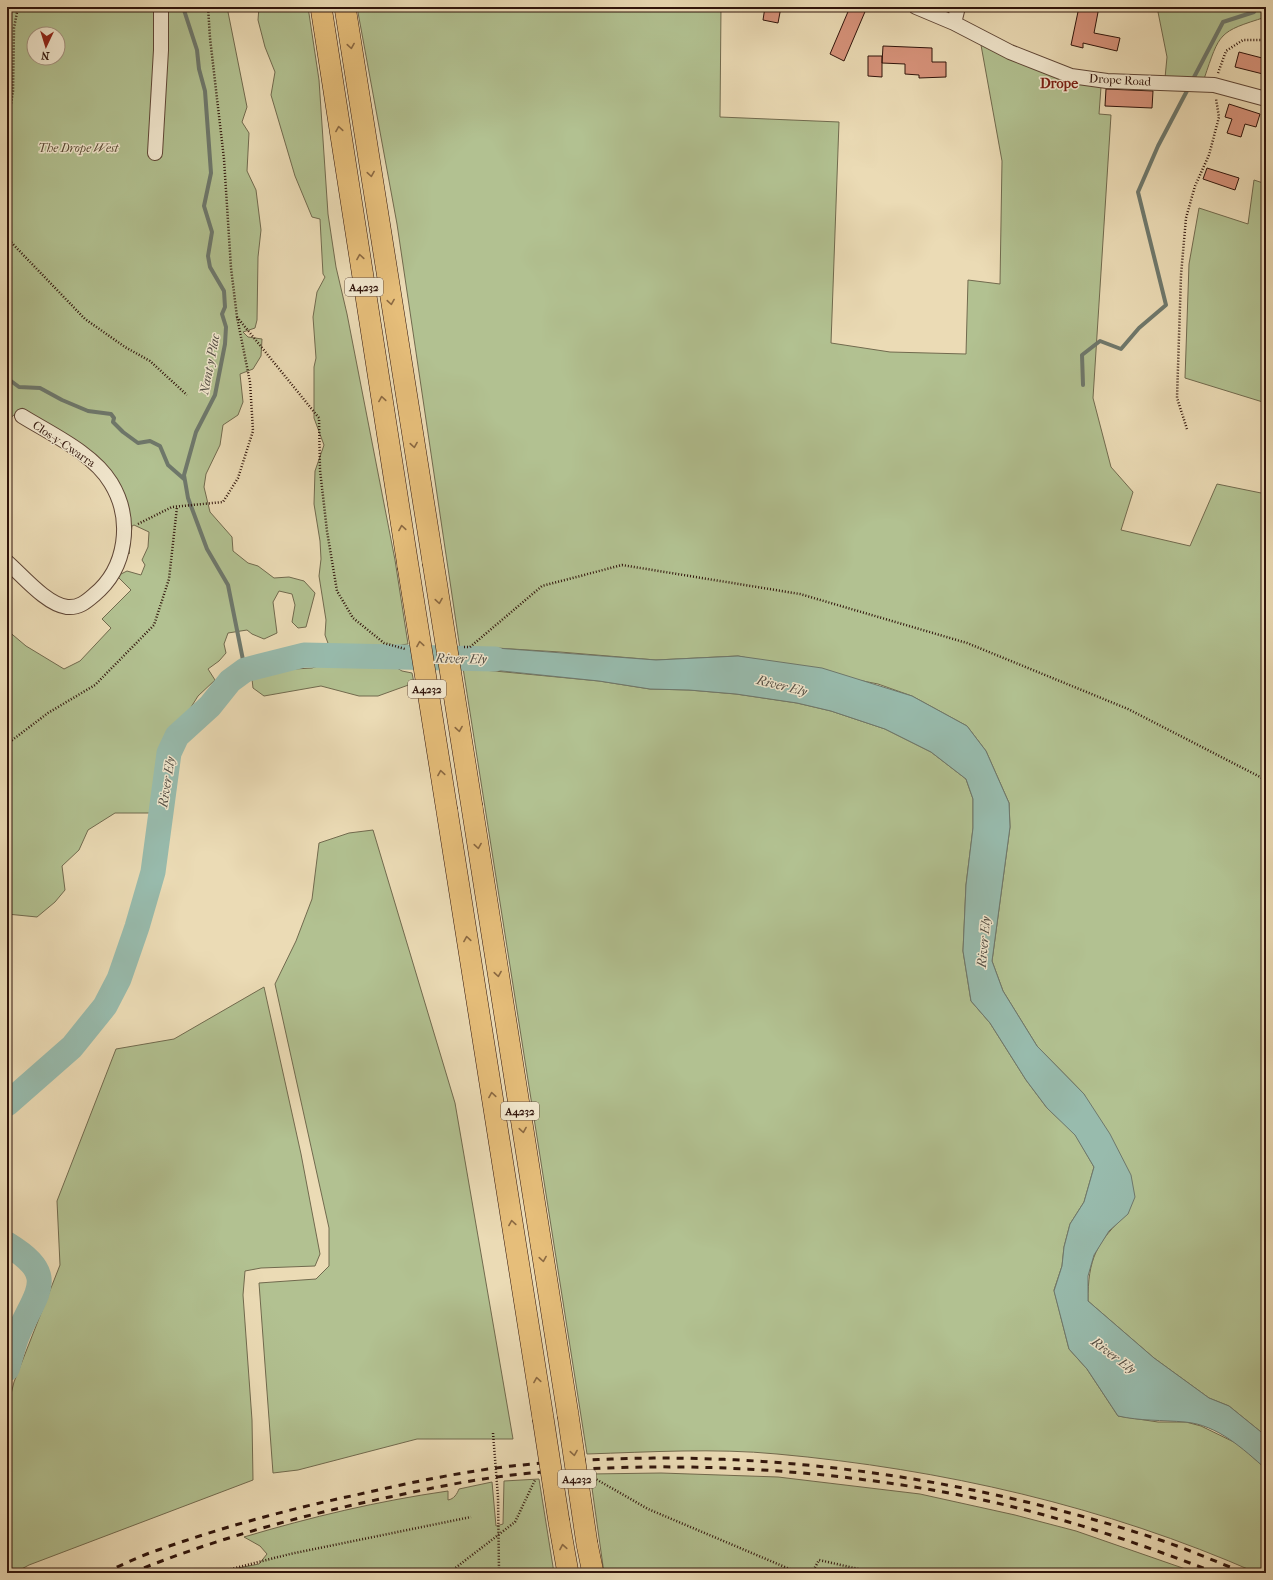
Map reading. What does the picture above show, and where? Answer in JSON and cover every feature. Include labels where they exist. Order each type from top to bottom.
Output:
[{"type":"highway","name":"A4232","points":[[320,7],[568,1573]]},
{"type":"highway","name":"A4232","points":[[345,7],[568,1415],[587,1544],[593,1573]]},
{"type":"street","points":[[155,153],[161,50],[161,7]]},
{"type":"street","name":"Drope Road","points":[[916,7],[954,23],[1010,52],[1071,76],[1107,81],[1169,82],[1214,85],[1266,99]]},
{"type":"street","points":[[954,23],[958,7]]},
{"type":"street","name":"Clos-y-Cwarra","points":[[7,562],[48,599],[61,605],[74,607],[83,604],[99,591],[113,574],[122,549],[124,532],[119,501],[107,478],[88,458],[22,416]]},
{"type":"path","points":[[7,130],[13,91],[14,28],[18,7]]},
{"type":"path","points":[[138,524],[172,507],[223,502],[238,478],[253,431],[250,382],[237,317],[231,268],[224,160],[210,38],[208,7]]},
{"type":"path","points":[[1186,430],[1178,398],[1181,275],[1186,218],[1195,186],[1209,155],[1219,117],[1214,85],[1226,52],[1243,40],[1266,40]]},
{"type":"path","points":[[7,238],[85,319],[125,347],[150,361],[187,395]]},
{"type":"path","points":[[237,317],[319,418],[320,470],[327,531],[337,591],[353,618],[369,632],[384,643],[402,649],[409,649]]},
{"type":"path","points":[[7,744],[48,713],[95,685],[154,625],[170,579],[177,507]]},
{"type":"path","points":[[462,648],[470,647],[542,586],[622,564],[800,594],[967,643],[1128,709],[1266,780]]},
{"type":"path","points":[[493,1433],[498,1497],[500,1572]]},
{"type":"path","points":[[588,1475],[648,1509],[798,1573]]},
{"type":"path","points":[[454,1573],[454,1569],[515,1522],[536,1479]]},
{"type":"path","points":[[216,1573],[298,1552],[471,1517]]},
{"type":"path","points":[[812,1573],[819,1560],[876,1573]]},
{"type":"green space","name":"The Drope West","points":[[7,7],[227,7],[247,107],[242,122],[249,133],[247,171],[256,190],[261,230],[258,257],[257,320],[255,328],[243,332],[248,337],[262,339],[261,356],[253,369],[240,374],[243,402],[238,415],[223,425],[220,445],[206,474],[204,487],[210,512],[232,537],[233,551],[248,563],[258,566],[274,578],[289,577],[304,581],[315,593],[306,627],[298,628],[292,622],[295,605],[292,594],[279,591],[273,602],[277,633],[264,639],[247,630],[228,633],[224,644],[226,653],[219,661],[208,669],[215,680],[198,696],[183,720],[170,730],[166,739],[170,741],[158,813],[115,813],[88,830],[79,850],[62,866],[65,890],[55,902],[37,917],[7,914],[7,630],[26,646],[64,669],[80,661],[111,628],[102,619],[131,590],[117,576],[127,571],[141,575],[145,565],[142,560],[148,547],[149,532],[134,525],[132,526],[129,554],[124,497],[62,434],[22,408],[7,421]]},
{"type":"green space","points":[[259,7],[308,7],[319,80],[328,214],[336,267],[347,314],[395,560],[408,644],[375,654],[355,654],[334,648],[329,646],[325,635],[326,620],[319,576],[321,559],[320,541],[314,504],[315,471],[324,445],[314,418],[314,367],[316,358],[313,317],[317,292],[325,277],[323,274],[320,219],[312,217],[295,176],[271,95],[275,72],[265,47],[258,20]]},
{"type":"green space","points":[[357,7],[721,7],[720,117],[839,122],[831,343],[890,352],[966,354],[968,280],[1000,284],[1002,161],[981,45],[1101,87],[1099,114],[1111,115],[1093,398],[1111,467],[1133,492],[1121,530],[1190,546],[1217,484],[1266,494],[1266,1436],[1229,1406],[1209,1398],[1154,1358],[1088,1301],[1088,1286],[1092,1262],[1096,1252],[1108,1233],[1128,1213],[1084,1094],[1037,1046],[1003,991],[992,961],[1010,827],[1009,803],[986,751],[967,726],[912,696],[878,684],[738,656],[656,660],[496,648],[460,649],[397,224]]},
{"type":"green space","points":[[1157,7],[1266,7],[1266,17],[1238,26],[1223,36],[1214,52],[1204,79],[1165,78],[1167,57]]},
{"type":"green space","points":[[1254,180],[1266,184],[1266,403],[1185,378],[1189,264],[1199,208],[1248,224]]},
{"type":"green space","points":[[324,664],[392,665],[402,671],[412,673],[414,683],[378,696],[359,696],[321,686],[264,696],[253,688],[252,679],[260,671],[312,668]]},
{"type":"green space","points":[[463,668],[599,681],[650,689],[689,690],[736,694],[797,703],[831,711],[885,729],[931,752],[966,779],[973,799],[973,828],[966,885],[963,951],[971,1001],[990,1023],[1026,1080],[1047,1108],[1075,1134],[1094,1167],[1084,1202],[1070,1224],[1064,1247],[1062,1266],[1054,1290],[1069,1349],[1087,1369],[1118,1416],[1158,1422],[1186,1422],[1201,1426],[1238,1444],[1266,1469],[1266,1573],[1257,1573],[1200,1549],[1141,1528],[1082,1510],[1022,1494],[900,1470],[839,1461],[754,1452],[682,1451],[587,1454]]},
{"type":"green space","points":[[373,830],[455,1103],[513,1439],[417,1439],[298,1470],[273,1473],[259,1283],[316,1279],[329,1266],[329,1228],[275,984],[296,941],[312,899],[319,843],[349,833]]},
{"type":"green space","points":[[264,987],[301,1154],[320,1254],[315,1266],[261,1268],[245,1271],[243,1295],[252,1420],[253,1480],[29,1565],[14,1573],[7,1573],[7,1410],[14,1382],[60,1265],[57,1201],[116,1049],[174,1039]]},
{"type":"green space","points":[[661,1473],[778,1477],[920,1494],[1015,1515],[1076,1531],[1197,1573],[604,1573],[590,1474]]},
{"type":"green space","points":[[539,1479],[554,1573],[212,1573],[259,1564],[267,1554],[260,1546],[244,1537],[320,1516],[396,1500],[448,1491],[448,1500],[455,1496],[459,1489],[492,1482],[496,1526],[503,1524],[504,1481]]},
{"type":"water","points":[[496,648],[656,660],[738,656],[822,668],[912,696],[967,726],[986,751],[1009,803],[1010,827],[992,961],[1003,991],[1037,1046],[1084,1094],[1110,1134],[1131,1175],[1135,1197],[1128,1214],[1109,1231],[1094,1255],[1088,1276],[1088,1301],[1154,1358],[1209,1398],[1229,1406],[1266,1436],[1266,1469],[1229,1439],[1197,1424],[1143,1420],[1118,1416],[1087,1369],[1069,1349],[1054,1291],[1062,1266],[1064,1247],[1070,1224],[1084,1202],[1094,1167],[1075,1135],[1047,1108],[1026,1080],[990,1023],[971,1001],[963,951],[966,885],[973,828],[973,799],[966,779],[931,752],[885,729],[831,711],[797,703],[736,694],[689,690],[650,689],[599,681],[463,667],[460,649]]},
{"type":"building","points":[[765,7],[781,7],[778,23],[763,20]]},
{"type":"building","points":[[850,7],[867,7],[844,61],[830,54]]},
{"type":"building","points":[[1079,7],[1099,7],[1094,33],[1120,38],[1117,51],[1083,43],[1083,48],[1071,45]]},
{"type":"building","points":[[883,46],[932,48],[932,62],[946,62],[946,77],[919,78],[919,75],[905,74],[905,64],[882,63]]},
{"type":"building","points":[[1239,52],[1266,59],[1266,70],[1264,70],[1263,74],[1235,67]]},
{"type":"building","points":[[868,56],[882,56],[882,77],[868,76]]},
{"type":"building","points":[[1106,89],[1153,91],[1152,108],[1105,106]]},
{"type":"building","points":[[1229,104],[1260,114],[1256,127],[1245,124],[1241,137],[1227,133],[1232,119],[1225,117]]},
{"type":"building","points":[[1207,168],[1239,178],[1235,190],[1203,179]]},
{"type":"waterway","name":"Nant y Plac","points":[[183,7],[197,50],[199,69],[205,91],[211,173],[204,206],[212,232],[208,256],[210,267],[224,291],[225,307],[222,314],[226,327],[225,344],[215,395],[196,432],[184,475],[188,498],[207,549],[228,585],[245,670]]},
{"type":"waterway","points":[[1192,81],[1223,22],[1254,12],[1257,7]]},
{"type":"waterway","points":[[1083,385],[1082,355],[1100,341],[1121,349],[1139,328],[1166,305],[1138,192],[1158,146],[1189,87]]},
{"type":"waterway","points":[[7,378],[19,387],[40,388],[62,400],[88,411],[111,414],[114,418],[113,422],[123,432],[138,443],[150,441],[160,446],[168,465],[184,479]]},
{"type":"waterway","name":"River Ely","points":[[7,1104],[72,1047],[105,1006],[119,979],[137,927],[153,872],[169,753],[177,736],[210,706],[230,681],[245,670],[304,655],[495,659]]},
{"type":"waterway","name":"River Ely","points":[[7,1244],[23,1255],[33,1265],[38,1275],[39,1284],[37,1295],[16,1338],[7,1369]]},
{"type":"railway","points":[[104,1573],[151,1552],[232,1526],[306,1506],[414,1482],[473,1471],[512,1466],[593,1460],[674,1458],[755,1461],[836,1468],[916,1479],[995,1495],[1074,1514],[1151,1537],[1245,1573]]},
{"type":"railway","points":[[131,1573],[232,1537],[369,1501],[483,1479],[531,1473],[636,1467],[690,1467],[797,1473],[850,1478],[954,1494],[1054,1518],[1152,1549],[1216,1573]]},
{"type":"district","name":"Drope","points":[[1059,83]]}]
